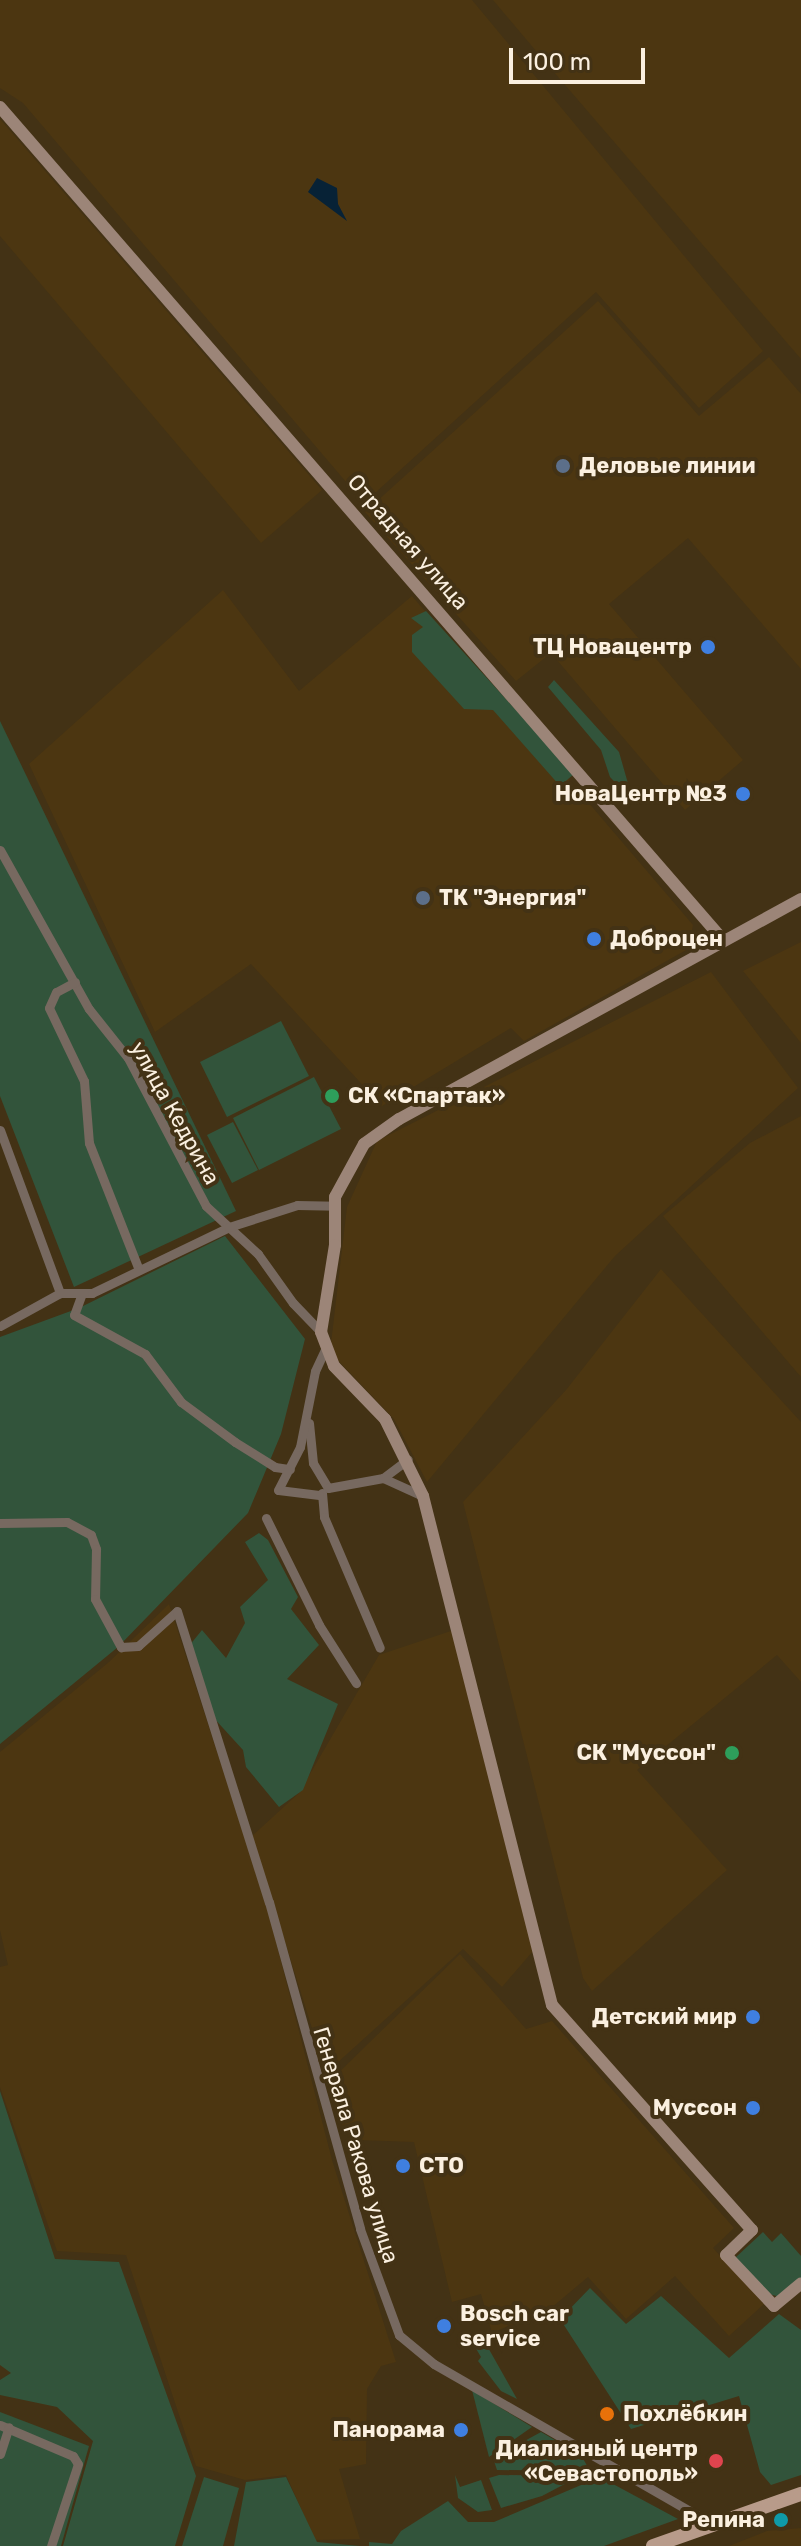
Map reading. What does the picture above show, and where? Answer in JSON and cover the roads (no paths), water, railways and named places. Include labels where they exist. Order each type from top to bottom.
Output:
[{"type":"main road","points":[[653,2546],[801,2494]]},
{"type":"street","name":"Отрадная улица","points":[[0,107],[723,940]]},
{"type":"street","name":"улица Кедрина","points":[[0,850],[89,1009],[128,1058],[206,1206],[258,1254],[293,1303],[321,1332]]},
{"type":"street","points":[[801,899],[380,1130],[354,1161],[336,1206],[321,1332],[325,1350],[334,1366],[385,1419],[408,1459],[423,1496],[552,2005],[752,2230],[726,2255],[774,2306],[801,2283]]},
{"type":"street","points":[[75,982],[56,992],[49,1008],[84,1081],[89,1143],[139,1270]]},
{"type":"street","points":[[0,1130],[60,1293]]},
{"type":"street","points":[[0,1326],[60,1293],[81,1296],[229,1227],[297,1205],[336,1206]]},
{"type":"street","points":[[81,1296],[74,1315],[145,1354],[181,1402],[235,1442],[275,1467],[290,1469]]},
{"type":"street","points":[[325,1350],[290,1469],[278,1490],[319,1495],[328,1488],[383,1478],[408,1459]]},
{"type":"street","points":[[308,1411],[313,1463],[328,1488]]},
{"type":"street","points":[[383,1478],[423,1496]]},
{"type":"street","points":[[319,1495],[380,1648]]},
{"type":"street","points":[[266,1518],[319,1625],[356,1683]]},
{"type":"street","name":"Генерала Ракова улица","points":[[0,1523],[67,1522],[91,1535],[96,1549],[95,1599],[121,1647],[138,1646],[177,1611],[269,1902],[360,2229],[399,2335],[434,2364],[712,2524]]},
{"type":"street","points":[[0,2454],[4,2426],[73,2456],[78,2464],[51,2546]]},
{"type":"water","points":[[317,178],[337,188],[338,204],[347,221],[308,192]]},
{"type":"place","name":"Деловые линии","points":[[563,466]]},
{"type":"place","name":"ТЦ Новацентр","points":[[708,647]]},
{"type":"place","name":"НоваЦентр №3","points":[[743,794]]},
{"type":"place","name":"ТК \"Энергия\"","points":[[423,898]]},
{"type":"place","name":"Доброцен","points":[[594,939]]},
{"type":"place","name":"СК «Спартак»","points":[[332,1096]]},
{"type":"place","name":"СК \"Муссон\"","points":[[732,1753]]},
{"type":"place","name":"Детский мир","points":[[753,2017]]},
{"type":"place","name":"Муссон","points":[[753,2108]]},
{"type":"place","name":"СТО","points":[[403,2166]]},
{"type":"place","name":"Bosch car service","points":[[444,2326]]},
{"type":"place","name":"Похлёбкин","points":[[607,2414]]},
{"type":"place","name":"Панорама","points":[[461,2430]]},
{"type":"place","name":"Диализный центр «Севастополь»","points":[[716,2461]]},
{"type":"place","name":"Репина","points":[[781,2520]]}]
